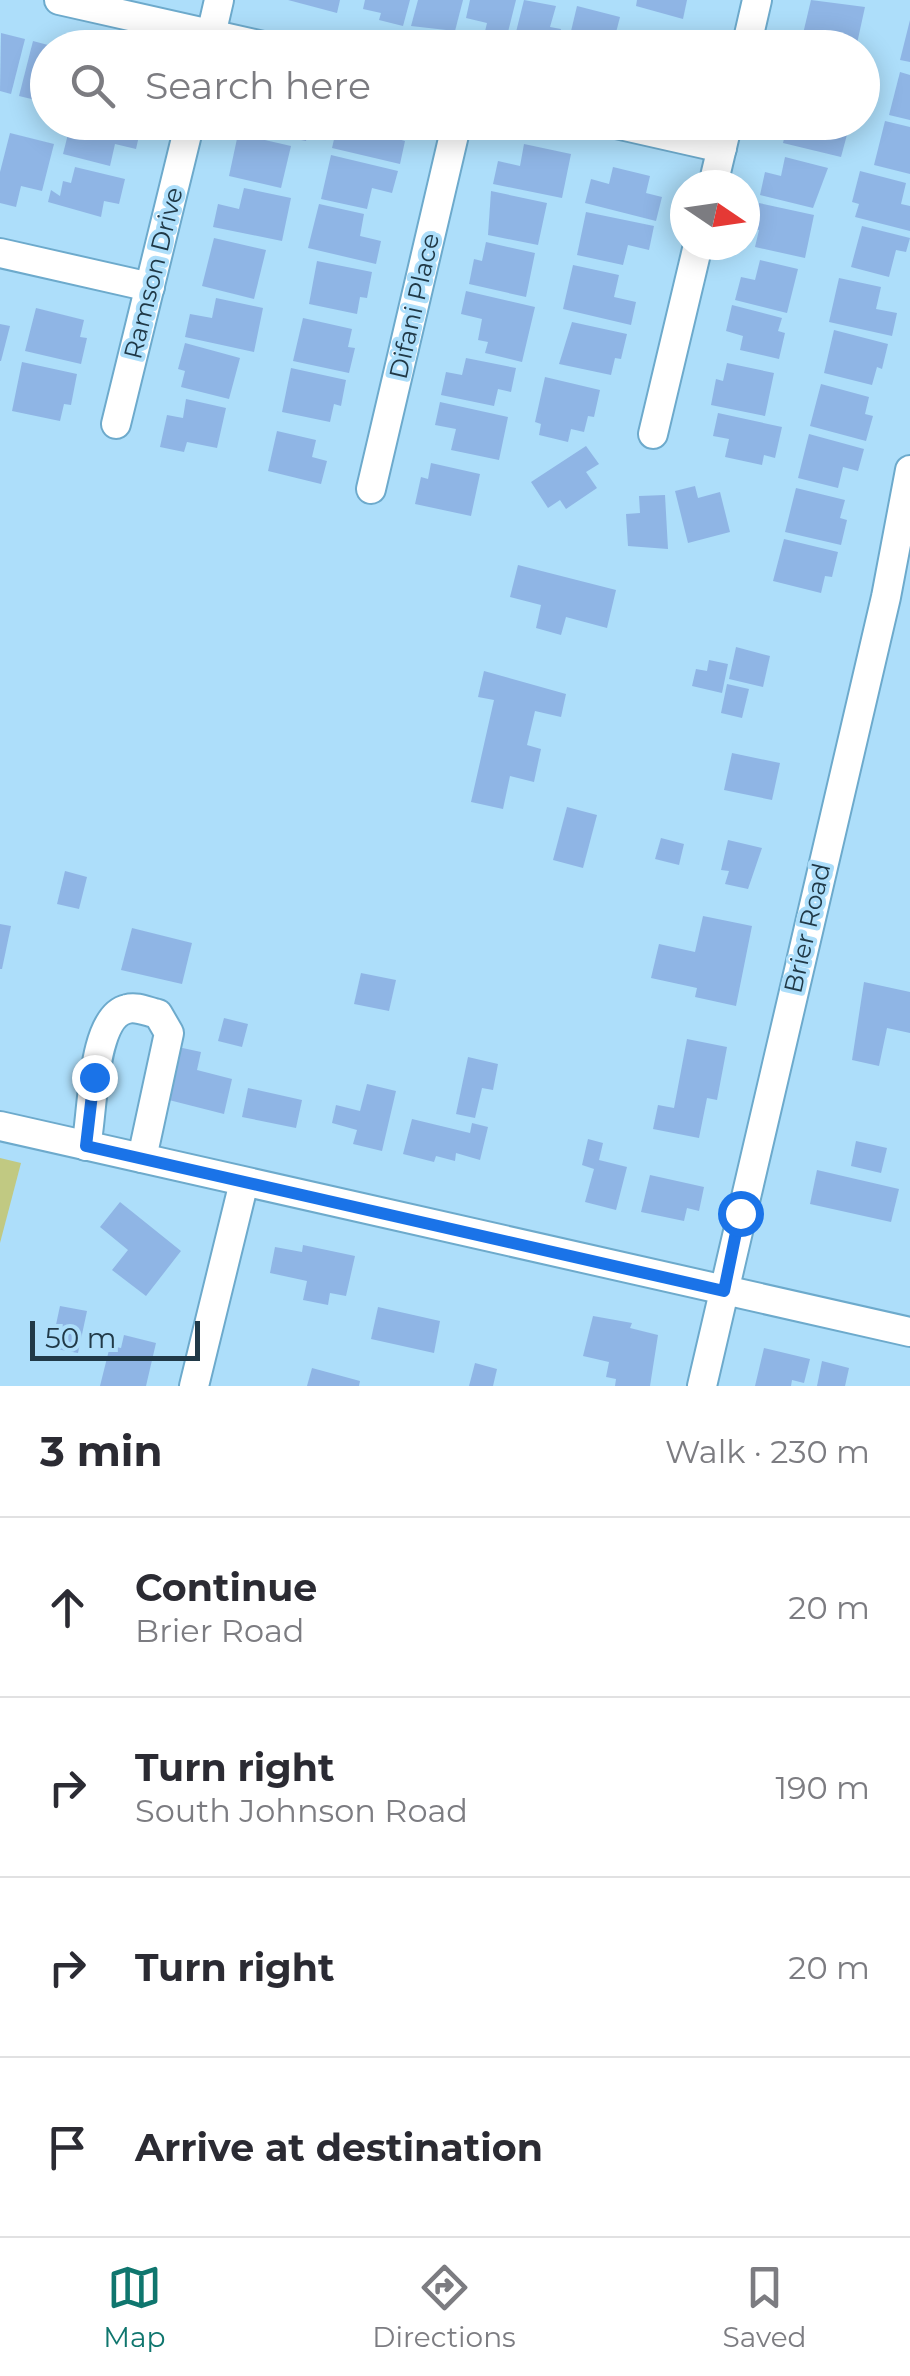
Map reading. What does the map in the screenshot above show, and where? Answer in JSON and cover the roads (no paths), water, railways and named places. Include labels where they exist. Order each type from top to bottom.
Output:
[{"type":"street","points":[[59,0],[169,30]]},
{"type":"street","points":[[212,30],[219,0]]},
{"type":"street","points":[[750,30],[758,0]]},
{"type":"street","name":"Ramson Drive","points":[[116,424],[186,140]]},
{"type":"street","name":"Difani Place","points":[[371,489],[453,140]]},
{"type":"street","points":[[717,170],[724,140]]},
{"type":"street","points":[[0,254],[150,288]]},
{"type":"street","points":[[652,434],[694,260]]},
{"type":"street","name":"Brier Road","points":[[702,1386],[886,598],[909,481]]},
{"type":"street","points":[[86,1146],[94,1077],[107,1023],[114,1015],[134,1008],[158,1014],[169,1034],[142,1158]]},
{"type":"street","points":[[0,1126],[910,1332]]},
{"type":"street","points":[[194,1386],[244,1182]]}]
